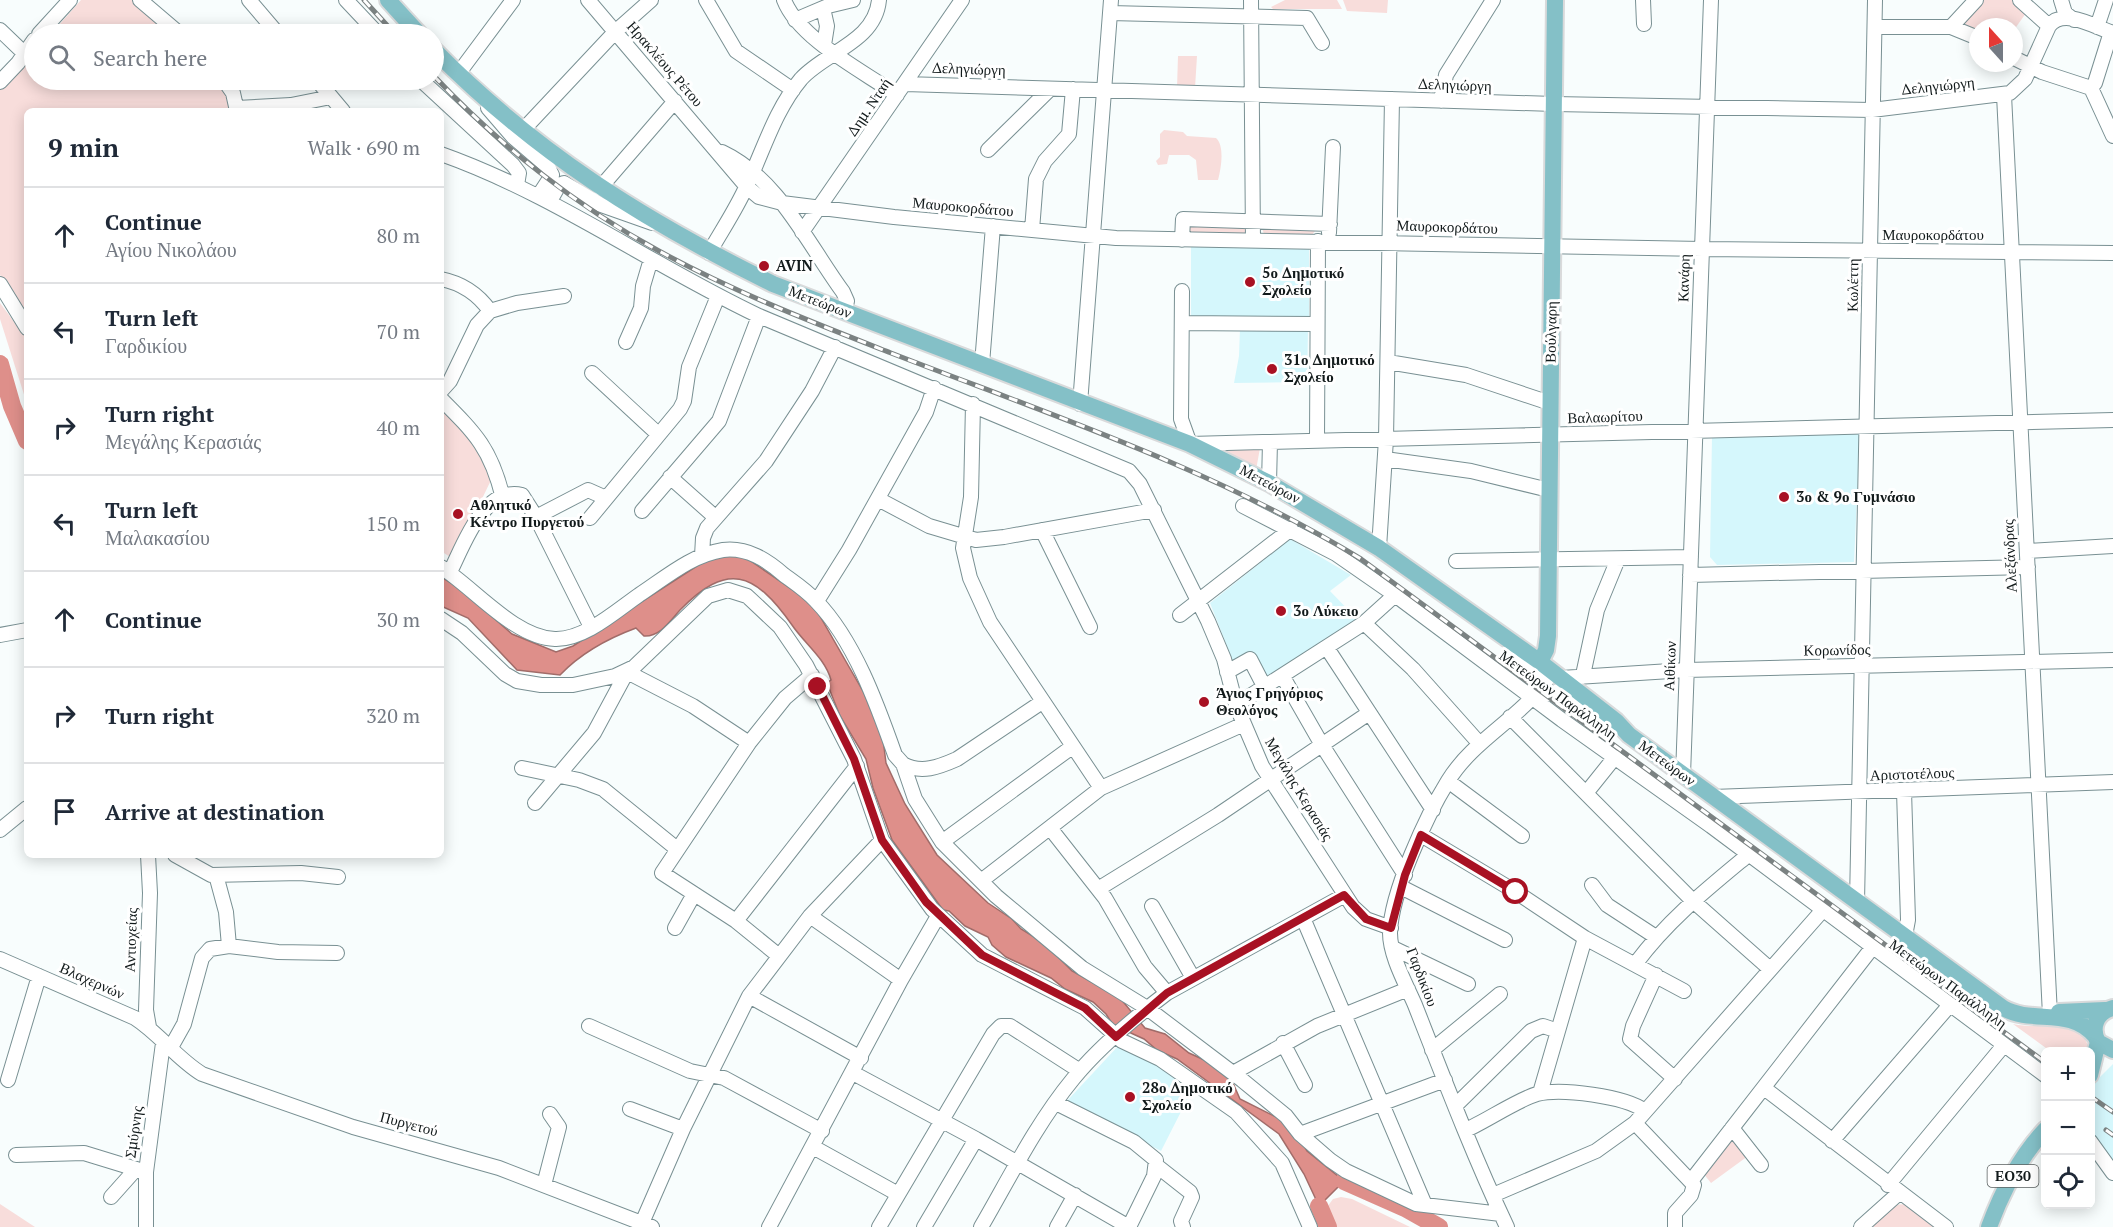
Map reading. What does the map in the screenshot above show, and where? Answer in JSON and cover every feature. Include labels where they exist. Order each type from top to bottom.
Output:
[{"type":"main road","points":[[388,0],[410,24]]},
{"type":"main road","name":"Βούλγαρη","points":[[1540,662],[1548,642],[1555,0]]},
{"type":"main road","name":"Μετεώρων","points":[[444,60],[523,130],[600,188],[709,253],[773,284],[1080,404],[1191,444],[1269,483],[1380,548],[1540,662],[1616,721],[1629,735],[1683,775],[2011,1012],[2025,1016],[2050,1015],[2074,1010],[2109,1009]]},
{"type":"main road","points":[[2095,1051],[2096,1021],[2109,1009]]},
{"type":"main road","name":"Μετεώρων","points":[[2050,1015],[2082,1024],[2097,1039],[2113,1050]]},
{"type":"main road","points":[[2095,1076],[2113,1058]]},
{"type":"main road","name":"ΕΟ30","points":[[1989,1227],[2012,1178],[2041,1136]]},
{"type":"street","points":[[48,24],[70,0]]},
{"type":"street","points":[[140,0],[168,24]]},
{"type":"street","points":[[249,0],[269,24]]},
{"type":"street","points":[[346,0],[369,24]]},
{"type":"street","points":[[513,0],[461,77],[513,137],[548,167],[552,175],[544,198]]},
{"type":"street","name":"Ηρακλέους Ρέτου","points":[[588,0],[717,150]]},
{"type":"street","points":[[523,130],[615,32],[651,0]]},
{"type":"street","points":[[706,0],[736,51],[793,90]]},
{"type":"street","points":[[784,0],[795,20],[824,45],[901,90]]},
{"type":"street","points":[[795,20],[823,8],[853,0]]},
{"type":"street","points":[[709,253],[747,187],[771,129],[793,90],[811,70],[837,54],[864,30],[874,16],[879,0]]},
{"type":"street","name":"Δημ. Νταή","points":[[802,232],[962,0]]},
{"type":"street","points":[[1251,0],[1253,241]]},
{"type":"street","points":[[1442,101],[1446,75],[1493,0]]},
{"type":"street","points":[[1643,0],[1644,24]]},
{"type":"street","name":"Κανάρη","points":[[1691,557],[1711,0]]},
{"type":"street","name":"Κωλέττη","points":[[1857,902],[1875,0]]},
{"type":"street","points":[[1951,27],[1976,0]]},
{"type":"street","points":[[2020,0],[2049,26]]},
{"type":"street","points":[[2061,0],[2065,13],[2074,20]]},
{"type":"street","points":[[2097,27],[2106,0]]},
{"type":"street","points":[[1080,404],[1111,6],[1251,17],[1307,18],[1322,43]]},
{"type":"street","points":[[823,8],[827,26],[824,45]]},
{"type":"street","points":[[2004,95],[2014,92],[2022,84],[2049,26],[2061,17],[2112,32],[2095,83],[2091,88]]},
{"type":"street","points":[[1875,27],[1951,27],[1969,34]]},
{"type":"street","points":[[0,30],[24,53]]},
{"type":"street","points":[[0,82],[24,55]]},
{"type":"street","points":[[2023,64],[2091,88],[2113,136]]},
{"type":"street","points":[[988,150],[1050,88]]},
{"type":"street","name":"Δεληγιώργη","points":[[901,90],[1050,88],[1554,104],[1872,110],[2004,95]]},
{"type":"street","points":[[1032,230],[1036,179],[1045,161],[1069,134],[1073,89]]},
{"type":"street","points":[[231,90],[237,108]]},
{"type":"street","points":[[325,90],[340,108]]},
{"type":"street","points":[[432,90],[513,165],[519,173],[517,185]]},
{"type":"street","name":"Αλεξάνδρας","points":[[2004,95],[2050,1015]]},
{"type":"street","points":[[250,108],[291,105],[331,97]]},
{"type":"street","points":[[1380,548],[1386,439],[1392,99]]},
{"type":"street","points":[[600,188],[675,101]]},
{"type":"street","points":[[1317,441],[1317,324],[1324,241],[1330,224],[1333,147]]},
{"type":"street","points":[[717,150],[736,159],[753,172],[782,203],[843,292],[847,301],[845,311]]},
{"type":"street","name":"Μαυροκορδάτου","points":[[717,150],[747,187],[759,197],[782,203],[1093,236],[1182,240],[1870,252],[2113,252]]},
{"type":"street","name":"Μεγάλης Κερασιάς","points":[[444,155],[544,198],[718,296],[759,316],[1129,471],[1138,480],[1198,599],[1227,672],[1236,705],[1270,780],[1344,895],[1366,919],[1391,928]]},
{"type":"street","points":[[544,198],[564,183],[613,210],[657,224]]},
{"type":"street","points":[[1182,240],[1183,219],[1330,224]]},
{"type":"street","points":[[982,364],[993,226]]},
{"type":"street","points":[[626,342],[641,308],[643,286],[651,259]]},
{"type":"street","points":[[444,280],[460,285],[481,299],[490,311]]},
{"type":"street","points":[[0,284],[24,323]]},
{"type":"street","points":[[1182,291],[1181,419],[1191,444]]},
{"type":"street","points":[[444,388],[450,381],[477,325],[490,311],[517,303],[564,296]]},
{"type":"street","points":[[590,518],[684,401],[689,367],[718,296]]},
{"type":"street","points":[[642,511],[722,416],[759,316]]},
{"type":"street","points":[[1182,323],[1317,324]]},
{"type":"street","points":[[702,556],[703,538],[715,517],[772,452],[812,391],[835,347]]},
{"type":"street","points":[[1388,362],[1466,375],[1550,403]]},
{"type":"street","points":[[592,373],[658,434]]},
{"type":"street","points":[[817,601],[878,499],[926,412],[934,388]]},
{"type":"street","points":[[444,402],[482,444],[494,465],[503,498]]},
{"type":"street","points":[[973,404],[971,496],[964,558],[990,622],[1101,788]]},
{"type":"street","name":"Βαλαωρίτου","points":[[1191,444],[2113,420]]},
{"type":"street","points":[[1269,483],[1270,442]]},
{"type":"street","points":[[1385,459],[1471,471],[1550,490]]},
{"type":"street","points":[[670,477],[715,517]]},
{"type":"street","points":[[536,517],[588,490],[606,498]]},
{"type":"street","points":[[591,627],[536,517],[522,495],[516,494],[503,498],[478,516],[445,570],[509,619],[536,635],[558,640],[591,627],[702,556],[725,550],[752,553],[774,567],[817,601],[860,668],[894,754],[903,764],[915,799],[942,842],[1013,912],[1082,968],[1148,1008],[1233,1073],[1286,1116],[1300,1134],[1346,1171],[1402,1199],[1504,1221]]},
{"type":"street","points":[[878,499],[930,526],[966,538],[987,540],[1154,510]]},
{"type":"street","name":"Μετεώρων Παράλληλη","points":[[1243,506],[1336,554],[1395,595],[2041,1072]]},
{"type":"street","points":[[1180,615],[1291,529]]},
{"type":"street","points":[[1042,530],[1089,627]]},
{"type":"street","points":[[2027,551],[2113,546]]},
{"type":"street","points":[[1456,561],[1691,557]]},
{"type":"street","name":"Αιθίκων","points":[[1683,775],[1691,557]]},
{"type":"street","points":[[1583,675],[1597,610],[1618,559]]},
{"type":"street","points":[[1690,575],[2028,567]]},
{"type":"street","points":[[444,621],[462,633],[505,674],[517,681],[541,685],[573,685],[628,671],[645,659],[703,599],[728,590],[747,596],[774,620],[812,675],[857,766],[882,840],[911,883],[938,916],[982,955],[1085,1008],[1116,1037],[1160,1059],[1195,1081],[1236,1112],[1255,1130],[1282,1163],[1310,1227]]},
{"type":"street","points":[[1236,705],[1328,648],[1364,623],[1395,595]]},
{"type":"street","points":[[1480,620],[1494,637],[1541,674],[1546,681],[1533,699]]},
{"type":"street","points":[[1364,623],[1413,669],[1479,743]]},
{"type":"street","points":[[0,635],[24,631]]},
{"type":"street","points":[[1328,648],[1433,810]]},
{"type":"street","points":[[1227,672],[1250,659],[1265,688]]},
{"type":"street","name":"Κορωνίδος","points":[[1561,678],[1686,670],[2113,660]]},
{"type":"street","points":[[628,671],[693,706],[750,743]]},
{"type":"street","points":[[535,803],[594,733],[628,671]]},
{"type":"street","points":[[779,956],[736,921],[662,873],[750,743],[785,698],[812,675]]},
{"type":"street","points":[[1283,677],[1403,881],[1505,940]]},
{"type":"street","points":[[1533,699],[1559,691],[1565,693],[1612,727],[1629,735]]},
{"type":"street","name":"Γαρδικίου","points":[[1504,1221],[1408,989],[1393,948],[1391,928],[1403,881],[1421,835],[1448,781],[1479,743],[1533,699]]},
{"type":"street","points":[[903,764],[916,769],[942,765],[957,759],[1042,702]]},
{"type":"street","points":[[1098,889],[1270,780],[1369,713]]},
{"type":"street","points":[[1510,717],[1692,900],[1770,969]]},
{"type":"street","points":[[981,881],[1101,788],[1244,724]]},
{"type":"street","points":[[942,842],[1072,747]]},
{"type":"street","points":[[1587,792],[1615,757]]},
{"type":"street","points":[[736,921],[857,766]]},
{"type":"street","points":[[522,768],[579,780],[610,793],[677,849]]},
{"type":"street","points":[[1448,781],[1521,836]]},
{"type":"street","name":"Αριστοτέλους","points":[[1713,797],[2113,782]]},
{"type":"street","points":[[1904,791],[1908,920],[1905,936]]},
{"type":"street","points":[[0,830],[24,810]]},
{"type":"street","points":[[1050,828],[1098,889],[1145,967],[1167,993]]},
{"type":"street","points":[[1421,835],[1516,892],[1585,938],[1636,963],[1684,991]]},
{"type":"street","points":[[647,1225],[683,1129],[712,1075],[749,996],[810,916],[882,840]]},
{"type":"street","points":[[1636,963],[1656,937],[1692,900],[1748,855]]},
{"type":"street","name":"Αντιοχείας","points":[[147,858],[150,893],[146,1010],[149,1027]]},
{"type":"street","points":[[180,858],[200,870],[216,875],[301,873],[338,877]]},
{"type":"street","points":[[216,875],[226,912],[229,946]]},
{"type":"street","points":[[1592,885],[1607,905],[1656,937]]},
{"type":"street","points":[[675,928],[694,894]]},
{"type":"street","points":[[981,1227],[1034,1132],[1080,1071],[1116,1037],[1167,993],[1344,895]]},
{"type":"street","points":[[1152,906],[1193,978]]},
{"type":"street","points":[[1493,1196],[1601,1148],[1635,1123],[1822,911]]},
{"type":"street","points":[[810,916],[901,980]]},
{"type":"street","points":[[769,1227],[901,980],[938,916]]},
{"type":"street","points":[[1303,918],[1425,1205]]},
{"type":"street","points":[[1540,1094],[1585,938]]},
{"type":"street","points":[[166,1046],[184,1024],[204,955],[213,948],[229,946],[278,952],[337,953]]},
{"type":"street","points":[[1393,948],[1468,984]]},
{"type":"street","points":[[1691,1181],[1872,948]]},
{"type":"street","name":"Βλαχερνών","points":[[0,959],[112,1007],[149,1027],[166,1046]]},
{"type":"street","points":[[1656,975],[1633,1026],[1630,1039],[1675,1078]]},
{"type":"street","points":[[8,1080],[39,976]]},
{"type":"street","points":[[1233,1073],[1283,1043],[1408,989]]},
{"type":"street","points":[[1432,1050],[1500,994]]},
{"type":"street","points":[[749,996],[861,1058]]},
{"type":"street","points":[[1832,1141],[1936,1018],[1949,1006]]},
{"type":"street","points":[[589,1026],[690,1071],[724,1078],[822,1131]]},
{"type":"street","points":[[879,1227],[993,1034],[1001,1026],[1010,1026],[1080,1071]]},
{"type":"street","points":[[1456,1105],[1531,1031],[1541,1026],[1558,1031]]},
{"type":"street","points":[[1283,1043],[1305,1085]]},
{"type":"street","name":"Σμύρνης","points":[[146,1227],[141,1170],[166,1046]]},
{"type":"street","name":"Πυργετού","points":[[166,1046],[202,1074],[241,1090],[353,1126],[458,1155],[647,1225]]},
{"type":"street","points":[[1861,1227],[1894,1189],[2004,1046]]},
{"type":"street","points":[[853,1073],[942,1120],[1129,1227],[1157,1166]]},
{"type":"street","points":[[1300,1134],[1445,1080]]},
{"type":"street","points":[[1764,1088],[1946,1227]]},
{"type":"street","points":[[1466,1130],[1540,1094],[1580,1094],[1628,1100],[1645,1111]]},
{"type":"street","points":[[1056,1103],[1141,1146],[1152,1155],[1157,1166],[1190,1192],[1192,1197],[1181,1221],[1183,1227]]},
{"type":"street","points":[[630,1109],[683,1129]]},
{"type":"street","points":[[544,1185],[559,1127],[550,1114]]},
{"type":"street","points":[[1635,1123],[1691,1181],[1693,1190],[1675,1213],[1675,1227]]},
{"type":"street","points":[[1732,1128],[1761,1165]]},
{"type":"street","points":[[924,1227],[976,1139]]},
{"type":"street","points":[[813,1147],[898,1194]]},
{"type":"street","points":[[2095,1148],[2113,1173]]},
{"type":"street","points":[[16,1155],[84,1153],[141,1170]]},
{"type":"street","points":[[111,1197],[141,1170]]},
{"type":"street","points":[[1057,1227],[1074,1195]]},
{"type":"shaded area","points":[[81,0],[133,0],[163,24],[60,24]]},
{"type":"shaded area","points":[[1285,0],[1337,0],[1342,9],[1273,9],[1271,7]]},
{"type":"shaded area","points":[[1343,0],[1388,0],[1387,13],[1347,11]]},
{"type":"shaded area","points":[[1979,0],[2012,0],[2026,13],[2022,18],[1969,18],[1969,30],[1956,24]]},
{"type":"shaded area","points":[[1178,56],[1197,56],[1195,88],[1177,88]]},
{"type":"shaded area","points":[[24,64],[24,90],[224,90],[233,108],[24,108],[24,317],[0,275],[0,89]]},
{"type":"shaded area","points":[[1164,130],[1183,132],[1187,136],[1216,138],[1221,146],[1218,180],[1198,180],[1196,160],[1189,155],[1169,155],[1167,164],[1158,165],[1156,161],[1160,157],[1160,134]]},
{"type":"shaded area","points":[[1188,225],[1246,227],[1247,232],[1244,234],[1188,234]]},
{"type":"shaded area","points":[[1262,228],[1314,229],[1315,231],[1312,235],[1264,234]]},
{"type":"shaded area","name":"5ο Δημοτικό Σχολείο","points":[[1191,246],[1309,249],[1309,318],[1191,316]]},
{"type":"shaded area","points":[[0,303],[24,335],[24,395],[0,319]]},
{"type":"shaded area","name":"31ο Δημοτικό Σχολείο","points":[[1240,329],[1308,330],[1307,382],[1234,383],[1239,356]]},
{"type":"shaded area","name":"Αθλητικό Κέντρο Πυργετού","points":[[444,411],[466,431],[493,476],[453,559],[444,553]]},
{"type":"shaded area","name":"3ο & 9ο Γυμνάσιο","points":[[1860,433],[1854,562],[1717,565],[1710,557],[1712,436]]},
{"type":"shaded area","points":[[1260,448],[1256,470],[1215,449]]},
{"type":"shaded area","name":"3ο Λύκειο","points":[[1290,539],[1351,575],[1330,591],[1358,620],[1266,682],[1252,651],[1234,664],[1210,603]]},
{"type":"shaded area","points":[[742,555],[803,597],[817,611],[864,693],[883,739],[886,763],[905,804],[937,855],[988,903],[1012,919],[1021,929],[1044,943],[1072,971],[1120,998],[1145,1028],[1165,1034],[1189,1053],[1211,1063],[1232,1081],[1240,1099],[1292,1125],[1307,1151],[1344,1181],[1319,1206],[1304,1174],[1279,1134],[1177,1059],[1157,1050],[1144,1039],[1113,1025],[1106,1014],[1093,1002],[1065,989],[1051,978],[1006,957],[992,945],[988,937],[965,926],[949,911],[943,910],[892,840],[873,788],[866,759],[840,716],[827,683],[831,680],[824,665],[778,607],[765,593],[752,584],[739,579],[726,579],[712,584],[655,634],[644,636],[636,628],[626,632],[586,654],[560,675],[517,670],[468,618],[444,607],[444,579],[457,586],[512,634],[556,652],[573,646],[700,564],[716,557]]},
{"type":"shaded area","points":[[2013,1024],[2069,1028],[2078,1032],[2088,1047],[2045,1047]]},
{"type":"shaded area","name":"28ο Δημοτικό Σχολείο","points":[[1120,1044],[1158,1066],[1191,1092],[1161,1151],[1066,1102]]},
{"type":"shaded area","points":[[2113,1064],[2113,1170],[2095,1144],[2095,1082]]},
{"type":"shaded area","points":[[1733,1137],[1748,1156],[1711,1183],[1703,1173]]},
{"type":"shaded area","points":[[1341,1197],[1352,1199],[1410,1227],[1331,1227],[1324,1211],[1333,1199]]},
{"type":"shaded area","points":[[0,1204],[35,1227],[0,1227]]},
{"type":"shaded area","points":[[1906,1204],[1938,1227],[1868,1227],[1893,1205]]},
{"type":"waterway","points":[[0,364],[12,406],[24,434]]},
{"type":"waterway","points":[[1344,1181],[1405,1208],[1439,1227]]},
{"type":"waterway","points":[[1319,1206],[1328,1227]]},
{"type":"railway","points":[[364,0],[386,24]]},
{"type":"railway","points":[[444,86],[484,126],[568,194],[628,233],[687,266],[803,318],[1071,422],[1190,471],[1305,527],[1361,559],[2041,1059]]},
{"type":"railway","points":[[2095,1099],[2113,1112]]},
{"type":"railway","points":[[2106,1130],[2113,1135]]},
{"type":"place","name":"AVIN","points":[[764,266]]},
{"type":"place","name":"5ο Δημοτικό Σχολείο","points":[[1250,282]]},
{"type":"place","name":"31ο Δημοτικό Σχολείο","points":[[1272,369]]},
{"type":"place","name":"3ο & 9ο Γυμνάσιο","points":[[1784,497]]},
{"type":"place","name":"Αθλητικό Κέντρο Πυργετού","points":[[458,514]]},
{"type":"place","name":"3ο Λύκειο","points":[[1281,611]]},
{"type":"place","name":"Άγιος Γρηγόριος Θεολόγος","points":[[1204,702]]},
{"type":"place","name":"28ο Δημοτικό Σχολείο","points":[[1130,1097]]},
{"type":"route","points":[[818,687],[854,759],[882,840],[926,902],[938,916],[982,955],[1029,981],[1072,1000],[1098,1018],[1116,1037],[1167,993],[1344,895],[1366,919],[1391,928],[1405,875],[1421,835],[1516,892]]}]
